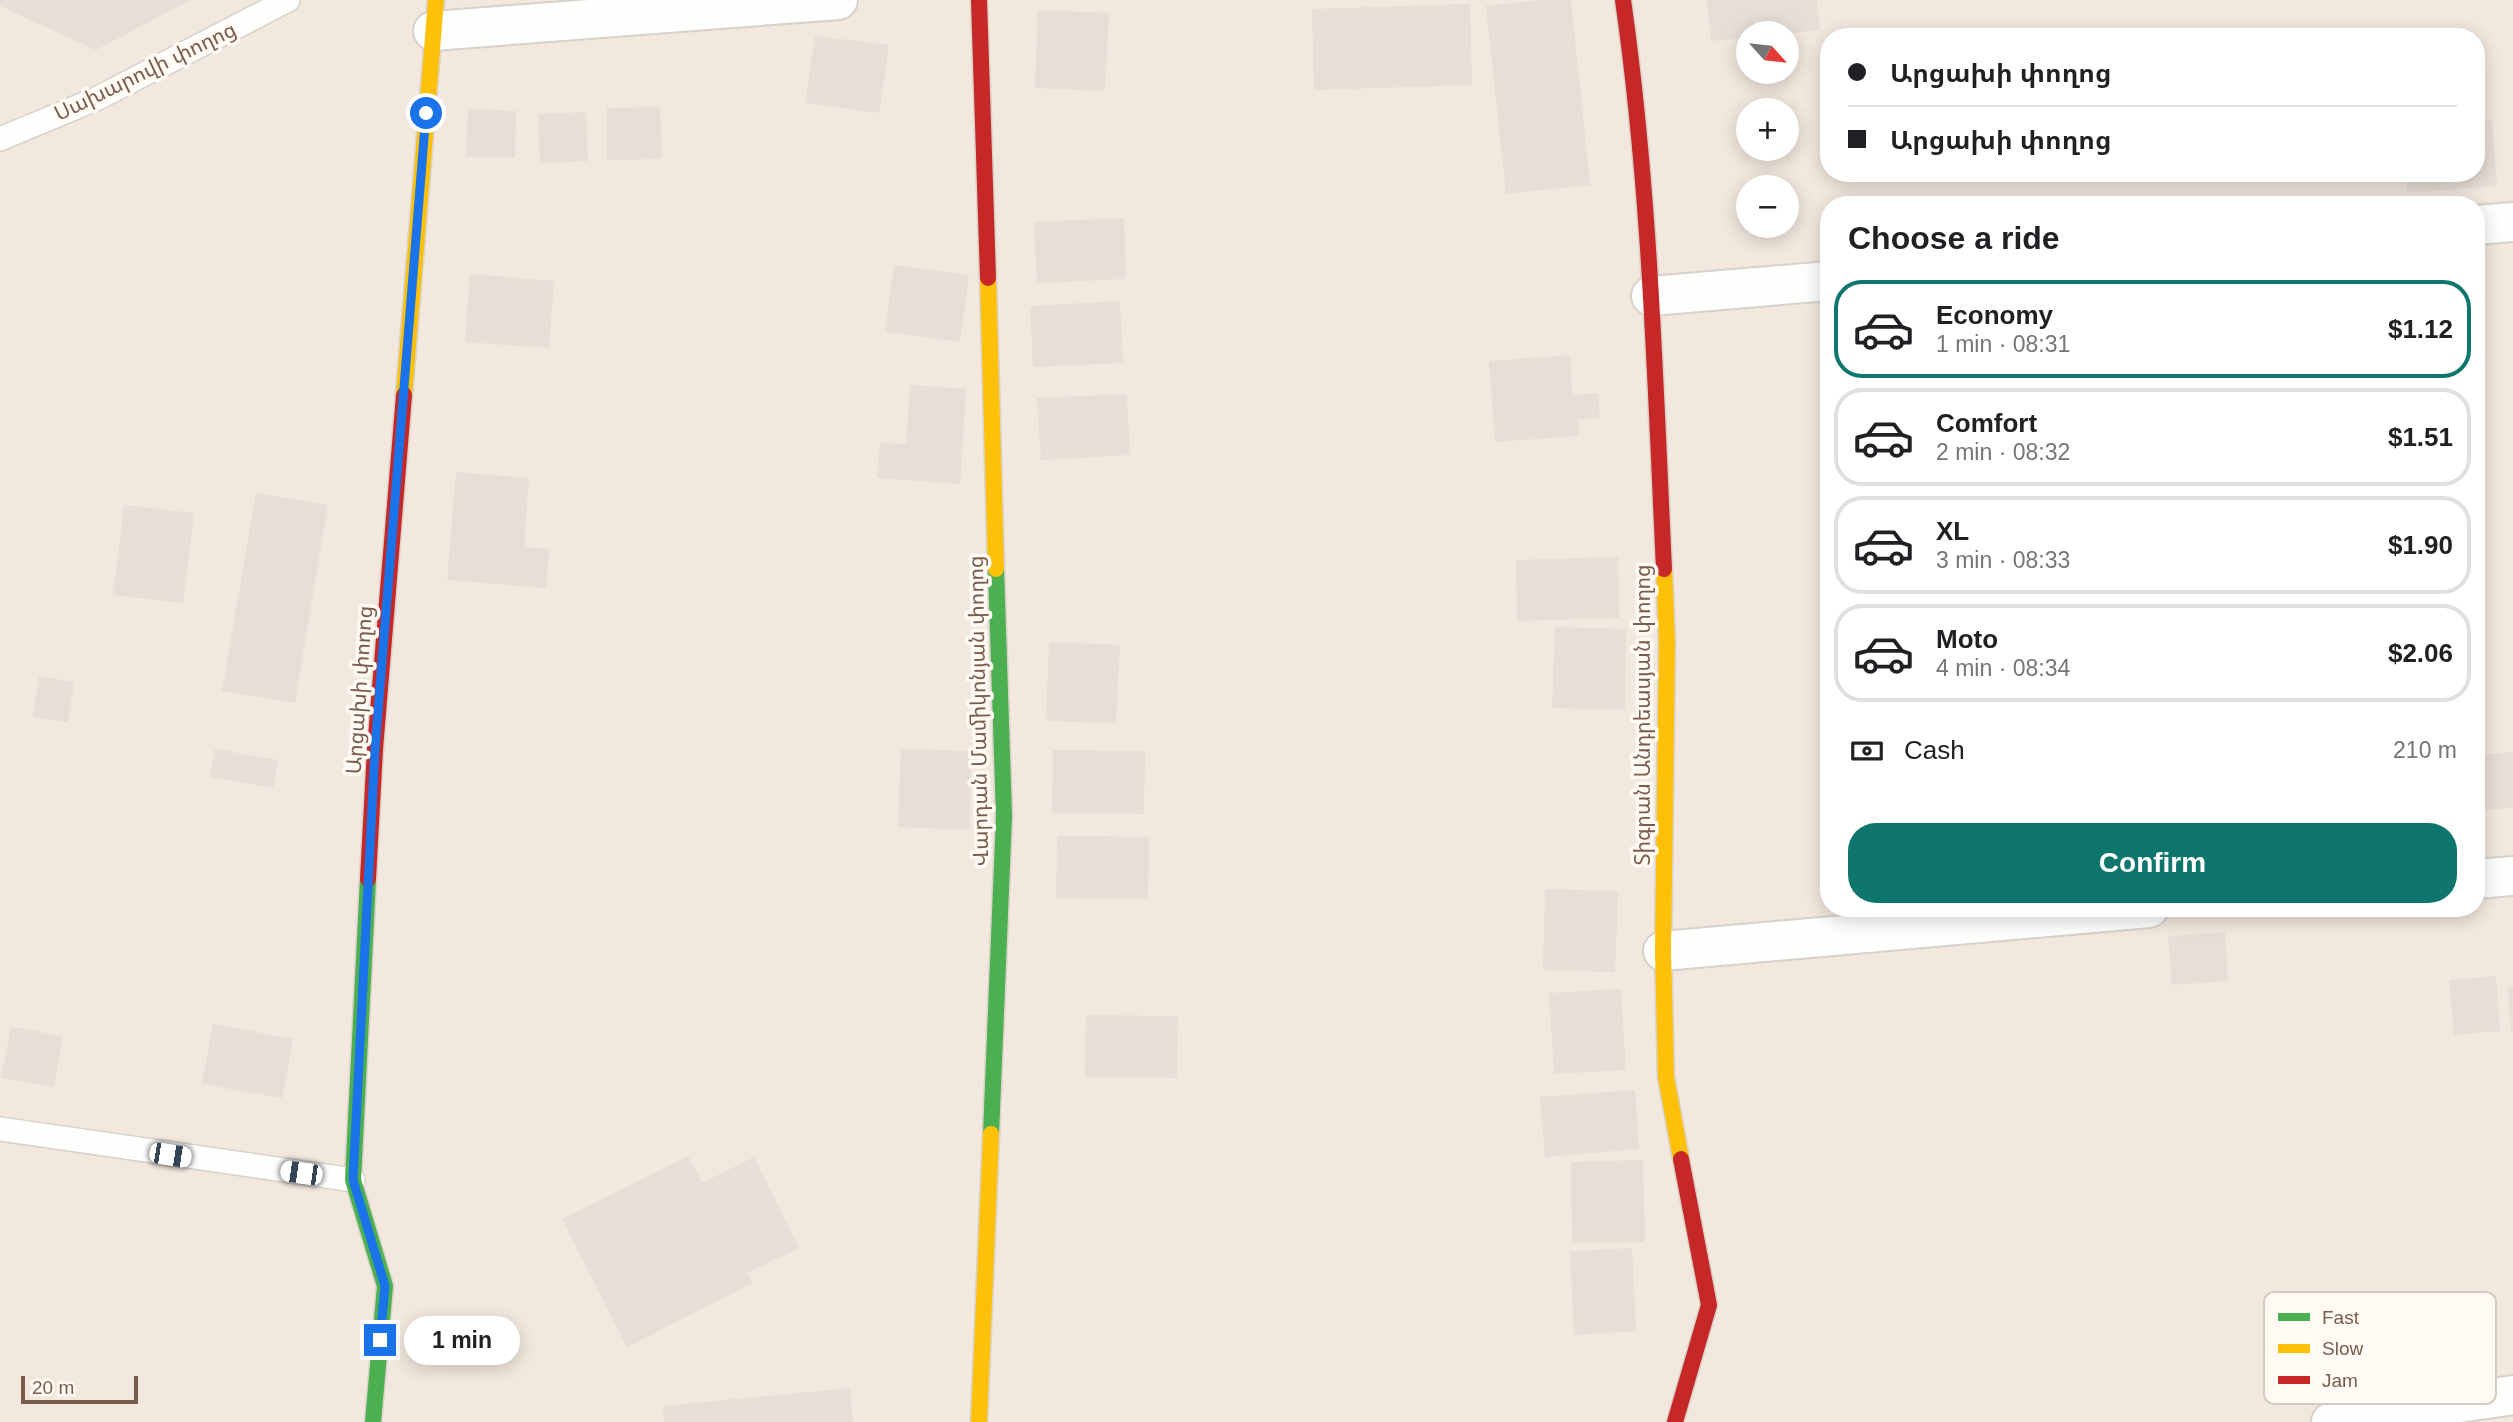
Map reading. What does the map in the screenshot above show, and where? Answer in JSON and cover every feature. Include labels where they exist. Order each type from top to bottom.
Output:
[{"type":"street","points":[[434,15],[838,0]]},
{"type":"street","name":"Վարդան Մամիկոնյան փողոց","points":[[979,0],[1004,816],[979,1422]]},
{"type":"street","name":"Տիգրան Անդրեասյան փողոց","points":[[1623,0],[1633,71],[1651,296],[1667,642],[1663,951],[1666,1077],[1709,1305],[1675,1422]]},
{"type":"street","name":"Արցախի փողոց","points":[[373,1422],[385,1286],[353,1180],[375,749],[434,15]]},
{"type":"street","points":[[2485,224],[2513,222]]},
{"type":"street","points":[[1651,296],[1820,282]]},
{"type":"street","points":[[2485,878],[2513,876]]},
{"type":"street","points":[[1663,951],[2047,917]]},
{"type":"street","points":[[2331,1422],[2452,1404]]},
{"type":"lane","name":"Սախարովի փողոց","points":[[0,139],[96,99],[288,0]]},
{"type":"lane","points":[[0,1129],[353,1180]]},
{"type":"shaded area","points":[[0,0],[2513,0],[2513,1422],[0,1422]]},
{"type":"building","points":[[0,0],[190,0],[96,50],[0,6]]},
{"type":"building","points":[[1539,0],[1571,0],[1590,185],[1506,194],[1486,6]]},
{"type":"building","points":[[1707,0],[1817,0],[1820,30],[1799,33],[1799,21],[1736,21],[1736,39],[1711,41]]},
{"type":"building","points":[[1470,4],[1472,85],[1314,90],[1312,9]]},
{"type":"building","points":[[1038,10],[1109,13],[1105,91],[1035,88]]},
{"type":"building","points":[[815,36],[889,45],[879,113],[805,103]]},
{"type":"building","points":[[660,107],[662,159],[607,160],[607,108]]},
{"type":"building","points":[[468,109],[516,111],[515,158],[466,157]]},
{"type":"building","points":[[586,112],[588,161],[540,163],[538,114]]},
{"type":"building","points":[[2485,119],[2492,119],[2497,186],[2407,193],[2406,182],[2485,182]]},
{"type":"building","points":[[1124,218],[1126,279],[1037,283],[1034,222]]},
{"type":"building","points":[[894,265],[969,275],[960,342],[885,332]]},
{"type":"building","points":[[470,274],[554,281],[549,348],[465,342]]},
{"type":"building","points":[[1120,301],[1123,363],[1033,367],[1030,306]]},
{"type":"building","points":[[1570,355],[1572,395],[1598,393],[1600,418],[1578,419],[1579,436],[1495,442],[1489,361]]},
{"type":"building","points":[[910,385],[966,389],[960,484],[877,478],[880,443],[906,444]]},
{"type":"building","points":[[1127,394],[1130,455],[1041,460],[1037,398]]},
{"type":"building","points":[[456,472],[529,478],[524,547],[549,549],[546,588],[447,580]]},
{"type":"building","points":[[256,493],[328,505],[295,703],[222,691]]},
{"type":"building","points":[[124,505],[194,513],[183,603],[113,595]]},
{"type":"building","points":[[1618,557],[1619,618],[1517,621],[1516,560]]},
{"type":"building","points":[[1555,627],[1626,629],[1625,710],[1552,708]]},
{"type":"building","points":[[1049,642],[1120,645],[1116,723],[1046,721]]},
{"type":"building","points":[[39,676],[74,682],[68,722],[33,717]]},
{"type":"building","points":[[215,749],[278,760],[273,788],[210,777]]},
{"type":"building","points":[[901,749],[972,751],[969,830],[898,827]]},
{"type":"building","points":[[1053,750],[1145,751],[1144,814],[1052,813]]},
{"type":"building","points":[[2513,752],[2513,808],[2485,810],[2485,754]]},
{"type":"building","points":[[1057,836],[1149,837],[1148,899],[1056,898]]},
{"type":"building","points":[[1545,889],[1618,891],[1615,972],[1543,970]]},
{"type":"building","points":[[2225,932],[2228,981],[2172,985],[2168,936]]},
{"type":"building","points":[[2496,976],[2500,1031],[2454,1035],[2449,980]]},
{"type":"building","points":[[2508,987],[2513,987],[2513,1032],[2511,1032]]},
{"type":"building","points":[[1621,989],[1626,1070],[1554,1074],[1549,993]]},
{"type":"building","points":[[1086,1015],[1178,1016],[1177,1078],[1085,1077]]},
{"type":"building","points":[[213,1024],[293,1039],[282,1098],[202,1084]]},
{"type":"building","points":[[11,1027],[63,1036],[54,1087],[1,1078]]},
{"type":"building","points":[[1635,1090],[1639,1149],[1545,1157],[1540,1097]]},
{"type":"building","points":[[688,1156],[702,1183],[754,1157],[799,1248],[747,1273],[752,1283],[627,1347],[562,1219]]},
{"type":"building","points":[[1643,1160],[1645,1242],[1572,1243],[1571,1162]]},
{"type":"building","points":[[1632,1248],[1636,1331],[1574,1335],[1570,1251]]},
{"type":"building","points":[[850,1388],[853,1422],[664,1422],[663,1406]]},
{"type":"traffic: fast","points":[[991,1134],[1004,816],[996,569]]},
{"type":"traffic: fast","points":[[368,879],[353,1180],[385,1286],[373,1422]]},
{"type":"traffic: slow","points":[[404,395],[436,0]]},
{"type":"traffic: slow","points":[[988,278],[996,569]]},
{"type":"traffic: slow","points":[[1664,569],[1667,642],[1663,951],[1666,1077],[1681,1159]]},
{"type":"traffic: slow","points":[[979,1422],[991,1134]]},
{"type":"traffic: jam","points":[[979,0],[988,278]]},
{"type":"traffic: jam","points":[[1623,0],[1640,142],[1664,569]]},
{"type":"traffic: jam","points":[[368,879],[375,749],[404,395]]},
{"type":"traffic: jam","points":[[1675,1422],[1709,1305],[1681,1159]]},
{"type":"route","points":[[380,1340],[385,1286],[353,1180],[375,749],[426,113]]}]
